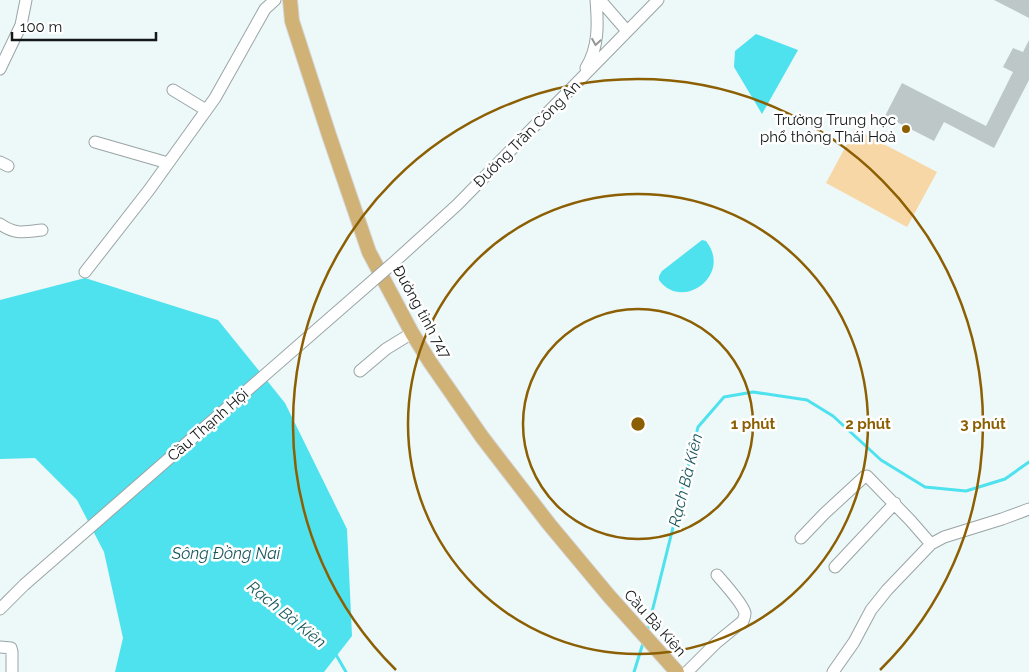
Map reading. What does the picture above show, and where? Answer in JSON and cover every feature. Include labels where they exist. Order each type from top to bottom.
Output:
[{"type":"main road","name":"Đường tỉnh 747","points":[[290,0],[292,21],[369,252],[412,333],[482,437],[549,524],[609,596]]},
{"type":"main road","name":"Cầu Bà Kiên","points":[[609,596],[680,672]]},
{"type":"street","points":[[0,69],[21,25],[26,0]]},
{"type":"street","points":[[85,272],[206,110],[265,9],[275,0]]},
{"type":"street","points":[[580,80],[591,59],[596,44],[598,21],[596,0]]},
{"type":"street","points":[[600,0],[628,31]]},
{"type":"street","name":"Đường Trần Công An","points":[[392,264],[457,205],[658,0]]},
{"type":"street","points":[[173,90],[206,110]]},
{"type":"street","points":[[95,142],[168,163]]},
{"type":"street","points":[[0,224],[16,232],[42,230]]},
{"type":"street","name":"Cầu Thạnh Hội","points":[[0,609],[24,585],[392,264]]},
{"type":"street","points":[[360,371],[375,357],[412,333]]},
{"type":"street","points":[[801,538],[867,476],[895,503],[931,544]]},
{"type":"street","points":[[835,567],[895,503]]},
{"type":"street","points":[[833,672],[854,642],[871,610],[887,590],[931,544],[944,537],[1029,509]]},
{"type":"street","points":[[680,672],[743,621],[745,616],[735,598],[718,575]]},
{"type":"street","points":[[0,647],[8,647],[12,652],[12,672]]},
{"type":"shaded area","points":[[855,129],[937,172],[907,227],[826,183]]},
{"type":"water","points":[[756,34],[798,50],[762,114],[734,67],[735,51]]},
{"type":"water","points":[[702,240],[706,241],[713,254],[713,266],[709,277],[691,291],[680,292],[669,289],[659,280],[662,271]]},
{"type":"water","name":"Sông Đồng Nai","points":[[85,278],[218,320],[285,403],[347,529],[352,636],[324,672],[115,672],[123,638],[104,552],[77,500],[35,458],[0,459],[0,300]]},
{"type":"building","points":[[994,0],[1029,0],[1029,18]]},
{"type":"building","points":[[1029,40],[1029,80],[994,148],[944,122],[934,141],[885,116],[902,83],[986,126],[1013,72],[1003,67],[1013,48],[1023,52]]},
{"type":"waterway","name":"Rạch Bà Kiên","points":[[647,632],[698,427],[724,397],[753,392],[807,400],[833,416],[881,460],[925,487],[966,491],[1005,479],[1029,462]]},
{"type":"waterway","name":"Rạch Bà Kiên","points":[[634,672],[644,640]]},
{"type":"waterway","name":"Rạch Bà Kiên","points":[[335,653],[346,672]]},
{"type":"place","name":"Trường Trung học phổ thông Thái Hoà","points":[[906,129]]}]
